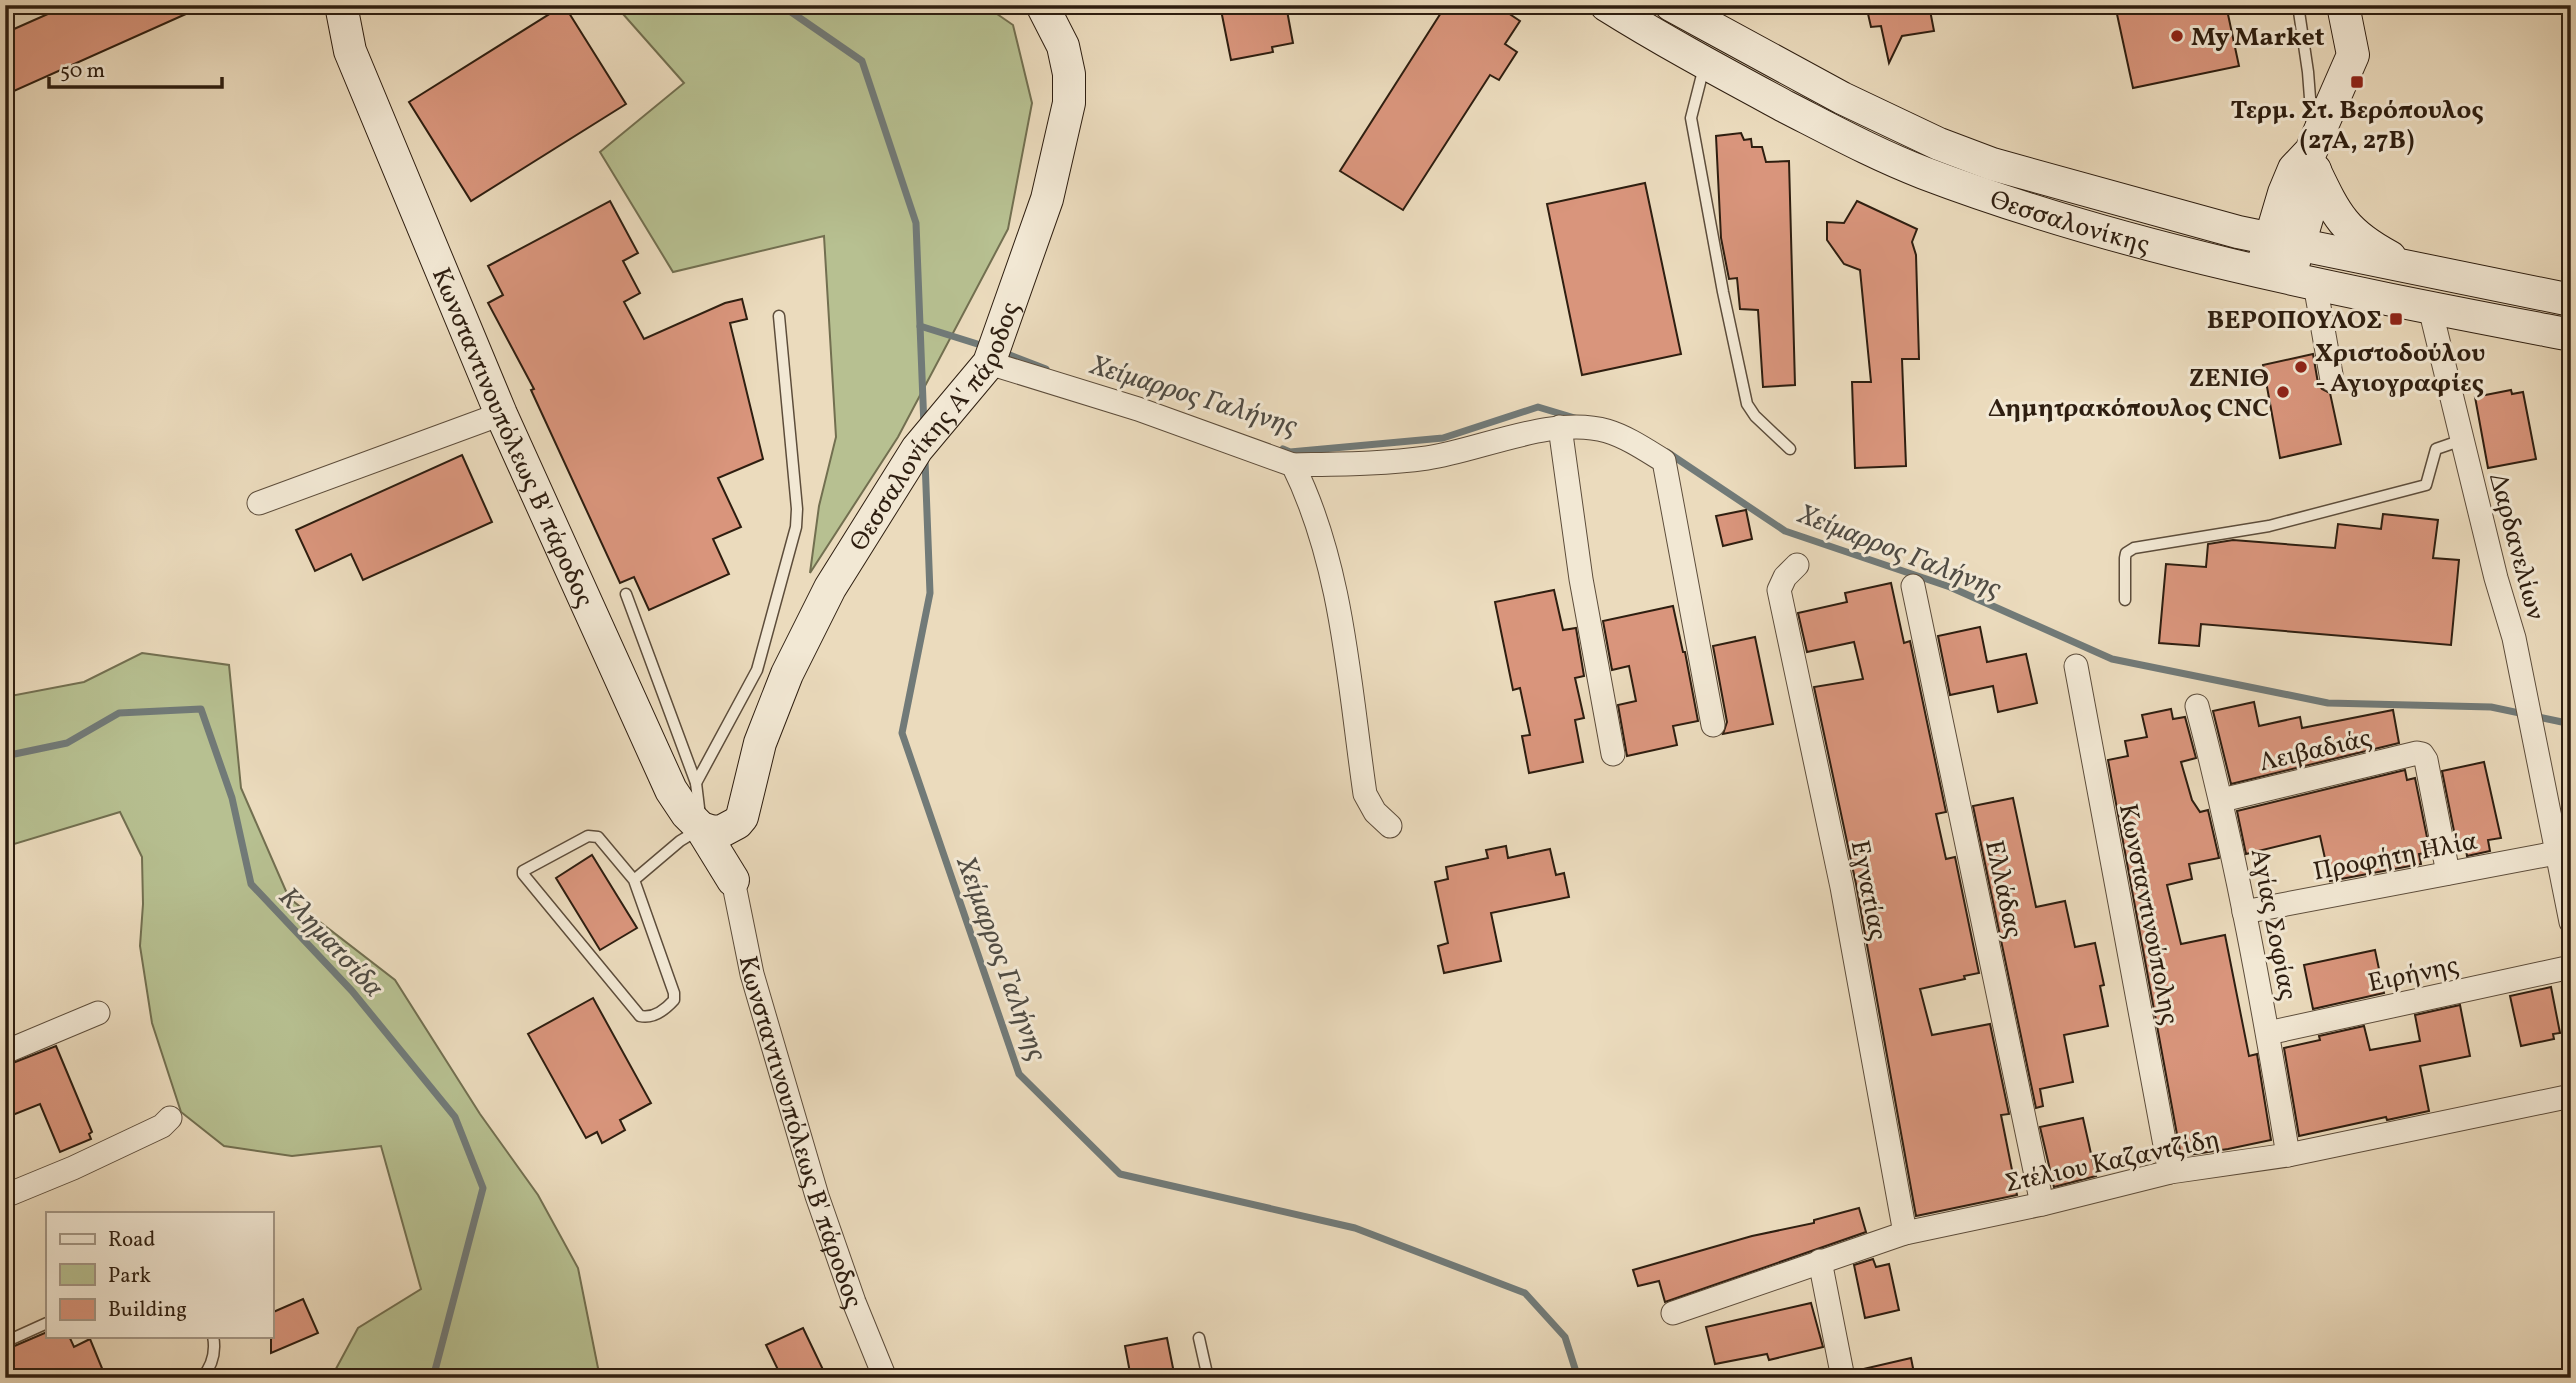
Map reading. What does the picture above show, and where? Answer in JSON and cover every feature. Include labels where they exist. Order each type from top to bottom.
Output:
[{"type":"street","name":"Κωνσταντινουπόλεως Β' πάροδος","points":[[341,5],[350,51],[501,414],[671,790],[687,814],[723,826]]},
{"type":"street","name":"Θεσσαλονίκης","points":[[1606,5],[1705,64],[1835,132],[1921,172],[2004,202],[2080,225],[2288,278],[2571,335]]},
{"type":"street","name":"Θεσσαλονίκης","points":[[1671,5],[1842,98],[1963,154],[2095,194],[2285,242],[2571,300]]},
{"type":"street","points":[[2332,380],[2288,278],[2285,242],[2314,198],[2313,161],[2353,55],[2343,5]]},
{"type":"street","name":"Θεσσαλονίκης Α' πάροδος","points":[[733,880],[723,826],[742,817],[760,743],[787,674],[830,588],[917,449],[989,363],[1046,199],[1069,103],[1069,74],[1062,46],[1041,7]]},
{"type":"street","points":[[2313,161],[2327,197],[2345,227],[2369,245],[2410,267]]},
{"type":"street","name":"Δαρδανελίων","points":[[2430,308],[2496,578],[2514,638],[2571,922]]},
{"type":"street","points":[[989,363],[1138,409],[1293,465],[1357,464],[1428,458],[1560,427],[1608,431],[1664,461],[1713,725]]},
{"type":"street","points":[[259,503],[501,414]]},
{"type":"street","points":[[1560,427],[1581,579],[1613,754]]},
{"type":"street","points":[[1293,465],[1310,499],[1322,536],[1339,609],[1365,794],[1375,812],[1390,826]]},
{"type":"street","name":"Εγνατίας","points":[[1797,565],[1785,577],[1779,590],[1842,887],[1905,1233]]},
{"type":"street","name":"Ελλάδας","points":[[1913,586],[2042,1204]]},
{"type":"street","name":"Κωνσταντινούπολης","points":[[2076,666],[2170,1172]]},
{"type":"street","name":"Αγίας Σοφίας","points":[[2197,706],[2222,800],[2288,1154]]},
{"type":"street","name":"Λειβαδιάς","points":[[2222,800],[2422,754],[2426,760],[2448,873]]},
{"type":"street","name":"Προφήτη Ηλία","points":[[2244,912],[2556,853]]},
{"type":"street","name":"Κωνσταντινουπόλεως Β' πάροδος","points":[[733,880],[752,974],[817,1196],[842,1269],[885,1378]]},
{"type":"street","name":"Ειρήνης","points":[[2267,1033],[2571,967]]},
{"type":"street","points":[[5,1052],[98,1013]]},
{"type":"street","name":"Στέλιου Καζαντζίδη","points":[[1673,1313],[1905,1233],[2042,1204],[2170,1172],[2288,1154],[2571,1096]]},
{"type":"street","points":[[5,1196],[129,1142],[162,1126],[170,1118]]},
{"type":"street","points":[[1820,1261],[1843,1378]]},
{"type":"lane","points":[[2298,5],[2308,72],[2313,161]]},
{"type":"lane","points":[[1705,64],[1691,118],[1747,404],[1755,416],[1790,449]]},
{"type":"lane","points":[[696,783],[757,670],[796,527],[797,509],[779,316]]},
{"type":"lane","points":[[2125,600],[2125,558],[2126,553],[2134,548],[2269,526],[2426,485],[2436,449],[2462,440]]},
{"type":"lane","points":[[626,594],[696,783],[723,826],[680,842],[634,880]]},
{"type":"lane","points":[[594,835],[634,880],[674,993],[674,1000],[670,1005],[653,1016],[646,1017],[640,1016],[523,871],[594,835]]},
{"type":"lane","points":[[5,1342],[46,1323]]},
{"type":"lane","points":[[202,1378],[214,1352],[213,1338]]},
{"type":"lane","points":[[1199,1338],[1208,1378]]},
{"type":"green space","points":[[615,5],[984,5],[1013,25],[1032,103],[1008,229],[898,437],[810,573],[819,506],[836,437],[824,236],[673,272],[600,152],[684,83]]},
{"type":"green space","points":[[142,653],[229,665],[241,788],[289,898],[395,980],[480,1114],[538,1195],[578,1268],[600,1378],[331,1378],[358,1328],[421,1289],[381,1146],[292,1156],[224,1146],[181,1112],[152,1023],[140,946],[142,857],[120,812],[11,845],[5,841],[5,697],[84,682]]},
{"type":"building","points":[[68,5],[206,5],[5,95],[5,33]]},
{"type":"building","points":[[564,5],[626,104],[471,201],[409,102]]},
{"type":"building","points":[[1220,5],[1286,5],[1293,43],[1272,47],[1273,52],[1231,60]]},
{"type":"building","points":[[1446,5],[1496,5],[1520,21],[1505,44],[1517,52],[1499,80],[1490,75],[1403,210],[1340,171]]},
{"type":"building","points":[[1866,5],[1929,5],[1934,31],[1902,36],[1889,63],[1881,26],[1871,27]]},
{"type":"building","name":"My Market","points":[[2115,5],[2226,5],[2239,66],[2133,88]]},
{"type":"building","points":[[1741,133],[1744,140],[1751,139],[1752,147],[1762,147],[1766,162],[1789,161],[1795,385],[1763,387],[1758,310],[1740,309],[1737,278],[1729,279],[1721,238],[1716,136]]},
{"type":"building","points":[[1645,183],[1681,354],[1582,375],[1547,204]]},
{"type":"building","points":[[610,201],[638,253],[623,261],[640,293],[624,302],[644,339],[725,303],[742,299],[747,319],[730,323],[763,459],[718,478],[741,527],[713,539],[729,574],[649,610],[634,577],[620,583],[531,390],[534,389],[488,303],[503,295],[488,266]]},
{"type":"building","points":[[1857,201],[1917,229],[1912,242],[1916,255],[1919,359],[1902,359],[1906,466],[1855,468],[1852,382],[1871,382],[1860,270],[1844,264],[1827,240],[1827,222],[1844,223]]},
{"type":"building","points":[[2313,354],[2318,383],[2330,393],[2341,444],[2280,458],[2263,365]]},
{"type":"building","points":[[2511,390],[2512,394],[2523,392],[2536,459],[2488,468],[2475,397]]},
{"type":"building","points":[[462,455],[492,522],[363,580],[351,554],[315,571],[296,530]]},
{"type":"building","points":[[1746,510],[1752,539],[1723,546],[1716,516]]},
{"type":"building","points":[[2383,514],[2438,520],[2433,558],[2459,560],[2451,645],[2201,624],[2199,646],[2159,643],[2166,564],[2206,567],[2208,544],[2233,540],[2335,548],[2338,524],[2381,529]]},
{"type":"building","points":[[1891,583],[1904,643],[1910,641],[1946,812],[1936,814],[1946,859],[1955,857],[1979,973],[1964,976],[1965,979],[1920,989],[1932,1035],[1990,1024],[2009,1114],[2001,1115],[2017,1195],[1916,1216],[1856,884],[1814,687],[1863,679],[1854,642],[1807,652],[1798,613],[1847,602],[1845,593]]},
{"type":"building","points":[[1554,590],[1563,630],[1576,628],[1584,676],[1575,678],[1584,718],[1575,720],[1583,762],[1529,773],[1522,736],[1530,735],[1520,688],[1513,690],[1495,602]]},
{"type":"building","points":[[1673,606],[1698,721],[1673,726],[1677,745],[1627,756],[1618,705],[1636,701],[1629,666],[1612,670],[1603,621]]},
{"type":"building","points":[[1980,627],[1987,662],[2026,654],[2037,703],[1998,712],[1993,686],[1950,695],[1938,636]]},
{"type":"building","points":[[1755,637],[1773,724],[1723,734],[1727,722],[1713,646]]},
{"type":"building","points":[[2254,702],[2259,726],[2300,717],[2302,728],[2393,710],[2399,743],[2231,784],[2213,711]]},
{"type":"building","points":[[2171,709],[2173,719],[2185,717],[2196,758],[2181,762],[2192,800],[2200,812],[2208,810],[2219,858],[2189,864],[2192,879],[2167,885],[2181,944],[2225,935],[2249,1056],[2257,1054],[2271,1140],[2181,1156],[2108,760],[2128,756],[2125,741],[2147,737],[2142,715]]},
{"type":"building","points":[[2484,762],[2501,838],[2488,840],[2490,851],[2467,856],[2465,844],[2457,846],[2442,771]]},
{"type":"building","points":[[2405,770],[2407,780],[2415,778],[2430,852],[2419,854],[2421,864],[2330,881],[2320,836],[2246,854],[2237,811]]},
{"type":"building","points":[[2013,798],[2036,907],[2065,901],[2075,947],[2095,943],[2104,985],[2100,986],[2108,1026],[2064,1035],[2073,1082],[2040,1089],[2043,1106],[2036,1108],[1973,806]]},
{"type":"building","points":[[1506,846],[1508,858],[1550,849],[1556,875],[1564,873],[1569,897],[1491,913],[1501,961],[1444,973],[1438,946],[1448,943],[1435,882],[1448,879],[1446,867],[1488,858],[1486,850]]},
{"type":"building","points":[[592,855],[637,928],[600,950],[556,878]]},
{"type":"building","points":[[2375,950],[2384,993],[2313,1009],[2304,965]]},
{"type":"building","points":[[2551,987],[2560,1033],[2553,1034],[2554,1039],[2521,1046],[2510,996]]},
{"type":"building","points":[[593,998],[651,1103],[620,1120],[625,1130],[602,1143],[597,1132],[586,1138],[528,1034]]},
{"type":"building","points":[[2460,1005],[2470,1056],[2420,1066],[2429,1111],[2387,1120],[2386,1117],[2299,1136],[2284,1048],[2320,1040],[2319,1036],[2364,1026],[2370,1050],[2420,1041],[2415,1015]]},
{"type":"building","points":[[56,1046],[92,1132],[89,1134],[91,1139],[60,1152],[40,1104],[5,1118],[5,1066]]},
{"type":"building","points":[[2083,1118],[2096,1176],[2054,1187],[2040,1127]]},
{"type":"building","points":[[1859,1208],[1866,1232],[1665,1302],[1659,1281],[1638,1286],[1633,1270],[1752,1236],[1814,1223],[1814,1220]]},
{"type":"building","points":[[1873,1259],[1876,1267],[1889,1264],[1899,1310],[1865,1318],[1854,1265]]},
{"type":"building","points":[[303,1299],[318,1333],[271,1353],[273,1312]]},
{"type":"building","points":[[1811,1303],[1823,1347],[1769,1360],[1767,1354],[1715,1364],[1706,1327]]},
{"type":"building","points":[[803,1328],[827,1378],[782,1378],[766,1345]]},
{"type":"building","points":[[46,1332],[46,1338],[70,1338],[74,1347],[90,1339],[106,1378],[5,1378],[5,1350]]},
{"type":"building","points":[[1167,1338],[1175,1378],[1131,1378],[1125,1346]]},
{"type":"building","points":[[1911,1358],[1915,1378],[1860,1378],[1859,1370]]},
{"type":"waterway","name":"Χείμαρρος Γαλήνης","points":[[781,5],[862,61],[916,223],[924,427]]},
{"type":"waterway","name":"Χείμαρρος Γαλήνης","points":[[920,326],[987,347]]},
{"type":"waterway","name":"Χείμαρρος Γαλήνης","points":[[1002,352],[1046,369]]},
{"type":"waterway","name":"Χείμαρρος Γαλήνης","points":[[1283,449],[1290,452],[1443,438],[1538,407],[1578,419]]},
{"type":"waterway","name":"Χείμαρρος Γαλήνης","points":[[1667,452],[1785,531],[1950,587],[2112,659],[2328,703],[2491,707],[2571,722]]},
{"type":"waterway","name":"Χείμαρρος Γαλήνης","points":[[925,460],[930,593],[902,733],[1019,1074],[1120,1174],[1355,1228],[1525,1293],[1565,1337],[1578,1378]]},
{"type":"waterway","name":"Κληματσίδα","points":[[5,756],[67,743],[119,713],[201,709],[232,798],[251,884],[352,991],[455,1117],[483,1188],[433,1378]]},
{"type":"place","name":"My Market","points":[[2177,36]]},
{"type":"place","name":"Τερμ. Στ. Βερόπουλος (27Α, 27Β)","points":[[2357,82]]},
{"type":"place","name":"ΒΕΡΟΠΟΥΛΟΣ","points":[[2396,319]]},
{"type":"place","name":"Χριστοδούλου - Αγιογραφίες","points":[[2301,367]]},
{"type":"place","name":"ΖΕΝΙΘ Δημητρακόπουλος CNC","points":[[2283,392]]}]
